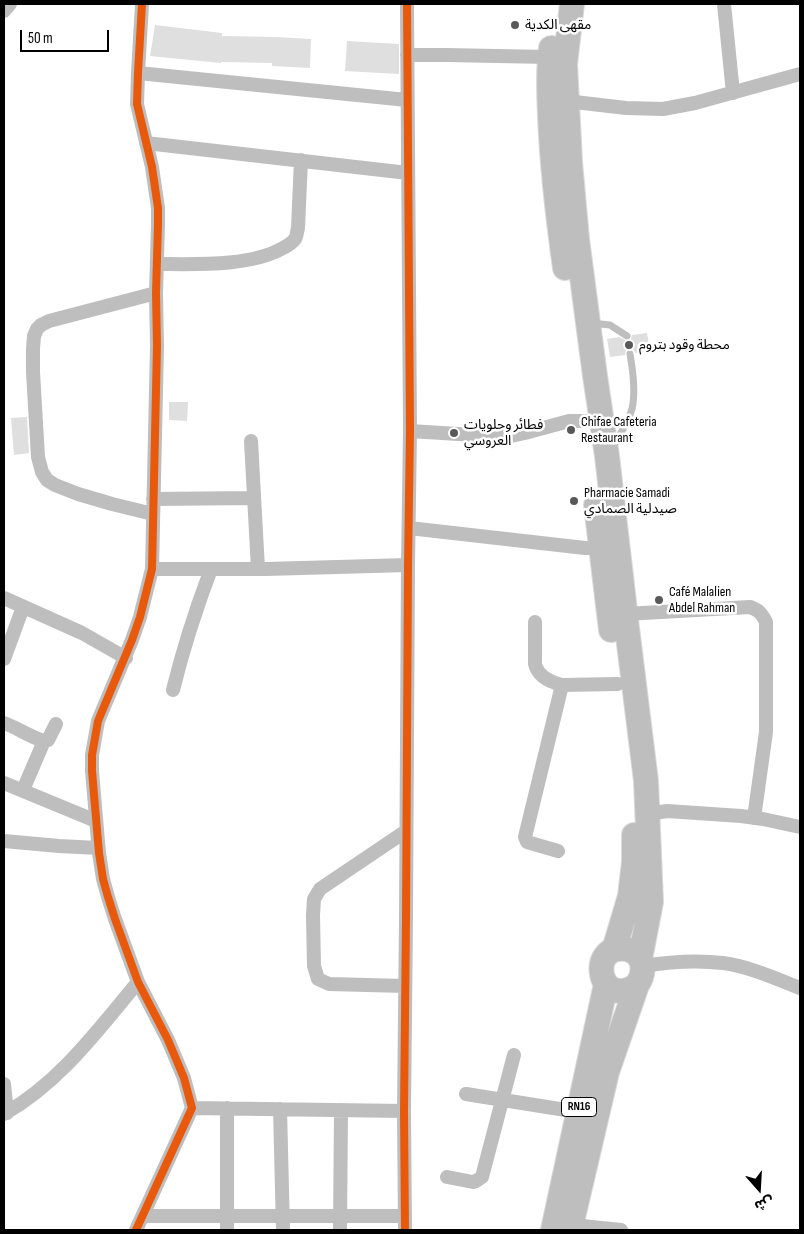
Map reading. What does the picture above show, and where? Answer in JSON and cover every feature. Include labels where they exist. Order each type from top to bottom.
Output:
[{"type":"highway","name":"RN16","points":[[557,4],[549,57],[549,84],[552,154],[559,229],[587,421],[600,548],[630,776],[635,839],[630,896],[614,950],[608,954],[601,965],[600,972],[606,984],[578,1112],[565,1229]]},
{"type":"highway","name":"RN16","points":[[565,1229],[607,1072],[640,970],[651,902],[646,780],[607,456],[576,229],[570,162],[565,64],[572,4]]},
{"type":"highway","points":[[606,984],[618,991],[631,989],[640,970],[635,954],[629,950],[614,950]]},
{"type":"street","points":[[4,12],[10,4]]},
{"type":"street","points":[[136,1230],[192,1108],[184,1078],[168,1040],[138,982],[108,897],[98,848],[92,771],[92,755],[98,721],[126,658],[140,618],[152,569],[158,208],[152,167],[137,104],[142,4]]},
{"type":"street","points":[[405,1230],[404,1111],[410,431],[407,4]]},
{"type":"street","points":[[724,4],[733,92]]},
{"type":"street","points":[[407,56],[549,57]]},
{"type":"street","points":[[138,73],[407,100]]},
{"type":"street","points":[[566,101],[626,108],[663,109],[695,103],[800,74]]},
{"type":"street","points":[[146,143],[408,173]]},
{"type":"street","points":[[157,264],[200,264],[243,260],[270,255],[291,244],[296,238],[298,228],[301,160]]},
{"type":"street","points":[[153,514],[78,494],[47,480],[42,472],[38,457],[33,348],[37,329],[49,321],[156,293]]},
{"type":"street","points":[[410,431],[506,437],[568,421],[587,421]]},
{"type":"street","points":[[251,441],[258,569]]},
{"type":"street","points":[[153,499],[254,498]]},
{"type":"street","points":[[409,528],[600,548]]},
{"type":"street","points":[[152,569],[258,569],[408,565]]},
{"type":"street","points":[[173,690],[194,614],[211,569]]},
{"type":"street","points":[[4,598],[82,634],[126,658]]},
{"type":"street","points":[[4,659],[23,607]]},
{"type":"street","points":[[625,614],[750,607],[757,609],[762,614],[766,622],[766,732],[754,818]]},
{"type":"street","points":[[535,622],[535,664],[540,675],[562,685],[618,684]]},
{"type":"street","points":[[558,851],[527,842],[524,837],[562,685]]},
{"type":"street","points":[[4,723],[44,741]]},
{"type":"street","points":[[23,790],[44,741],[48,740],[56,724]]},
{"type":"street","points":[[4,783],[96,820]]},
{"type":"street","points":[[648,814],[667,810],[754,818],[800,827]]},
{"type":"street","points":[[405,986],[328,984],[318,979],[314,966],[313,924],[314,899],[320,889],[406,831]]},
{"type":"street","points":[[4,841],[98,848]]},
{"type":"street","points":[[640,970],[660,963],[725,963],[742,967],[800,988]]},
{"type":"street","points":[[5,1114],[45,1085],[83,1048],[138,982]]},
{"type":"street","points":[[447,1177],[476,1182],[482,1177],[514,1055]]},
{"type":"street","points":[[4,1084],[5,1114]]},
{"type":"street","points":[[466,1094],[578,1112]]},
{"type":"street","points":[[192,1108],[404,1111]]},
{"type":"street","points":[[227,1108],[228,1223]]},
{"type":"street","points":[[280,1109],[283,1223]]},
{"type":"street","points":[[340,1230],[341,1110]]},
{"type":"street","points":[[143,1216],[228,1223],[283,1223],[340,1216],[405,1216]]},
{"type":"street","points":[[565,1229],[621,1230]]},
{"type":"lane","points":[[588,323],[610,325],[627,336]]},
{"type":"lane","points":[[607,456],[624,427],[632,408],[633,387],[630,354]]},
{"type":"building","points":[[155,25],[222,33],[222,36],[311,39],[310,68],[272,66],[272,63],[221,63],[150,56]]},
{"type":"building","points":[[347,41],[399,44],[399,74],[345,71]]},
{"type":"building","name":"محطة وقود بتروم","points":[[647,333],[650,351],[635,353],[634,350],[630,349],[626,350],[625,355],[610,357],[607,339],[619,337],[627,341],[631,339],[632,335]]},
{"type":"building","points":[[169,402],[188,402],[187,421],[169,420]]},
{"type":"building","points":[[27,417],[29,453],[14,455],[11,418]]},
{"type":"cycle path","points":[[136,1230],[192,1108],[184,1078],[168,1040],[138,982],[108,897],[99,853],[92,771],[92,755],[98,721],[132,640],[152,569],[158,208],[152,167],[137,104],[142,4]]},
{"type":"cycle path","points":[[405,1230],[404,1111],[410,431],[407,4]]},
{"type":"place","name":"مقهى الكدية","points":[[515,25]]},
{"type":"place","name":"محطة وقود بتروم","points":[[629,345]]},
{"type":"place","name":"Chifae Cafeteria Restaurant","points":[[571,430]]},
{"type":"place","name":"فطائر وحلويات العروسي","points":[[454,433]]},
{"type":"place","name":"Pharmacie Samadi صيدلية الصمادي","points":[[574,501]]},
{"type":"place","name":"Café Malalien Abdel Rahman","points":[[659,600]]}]
